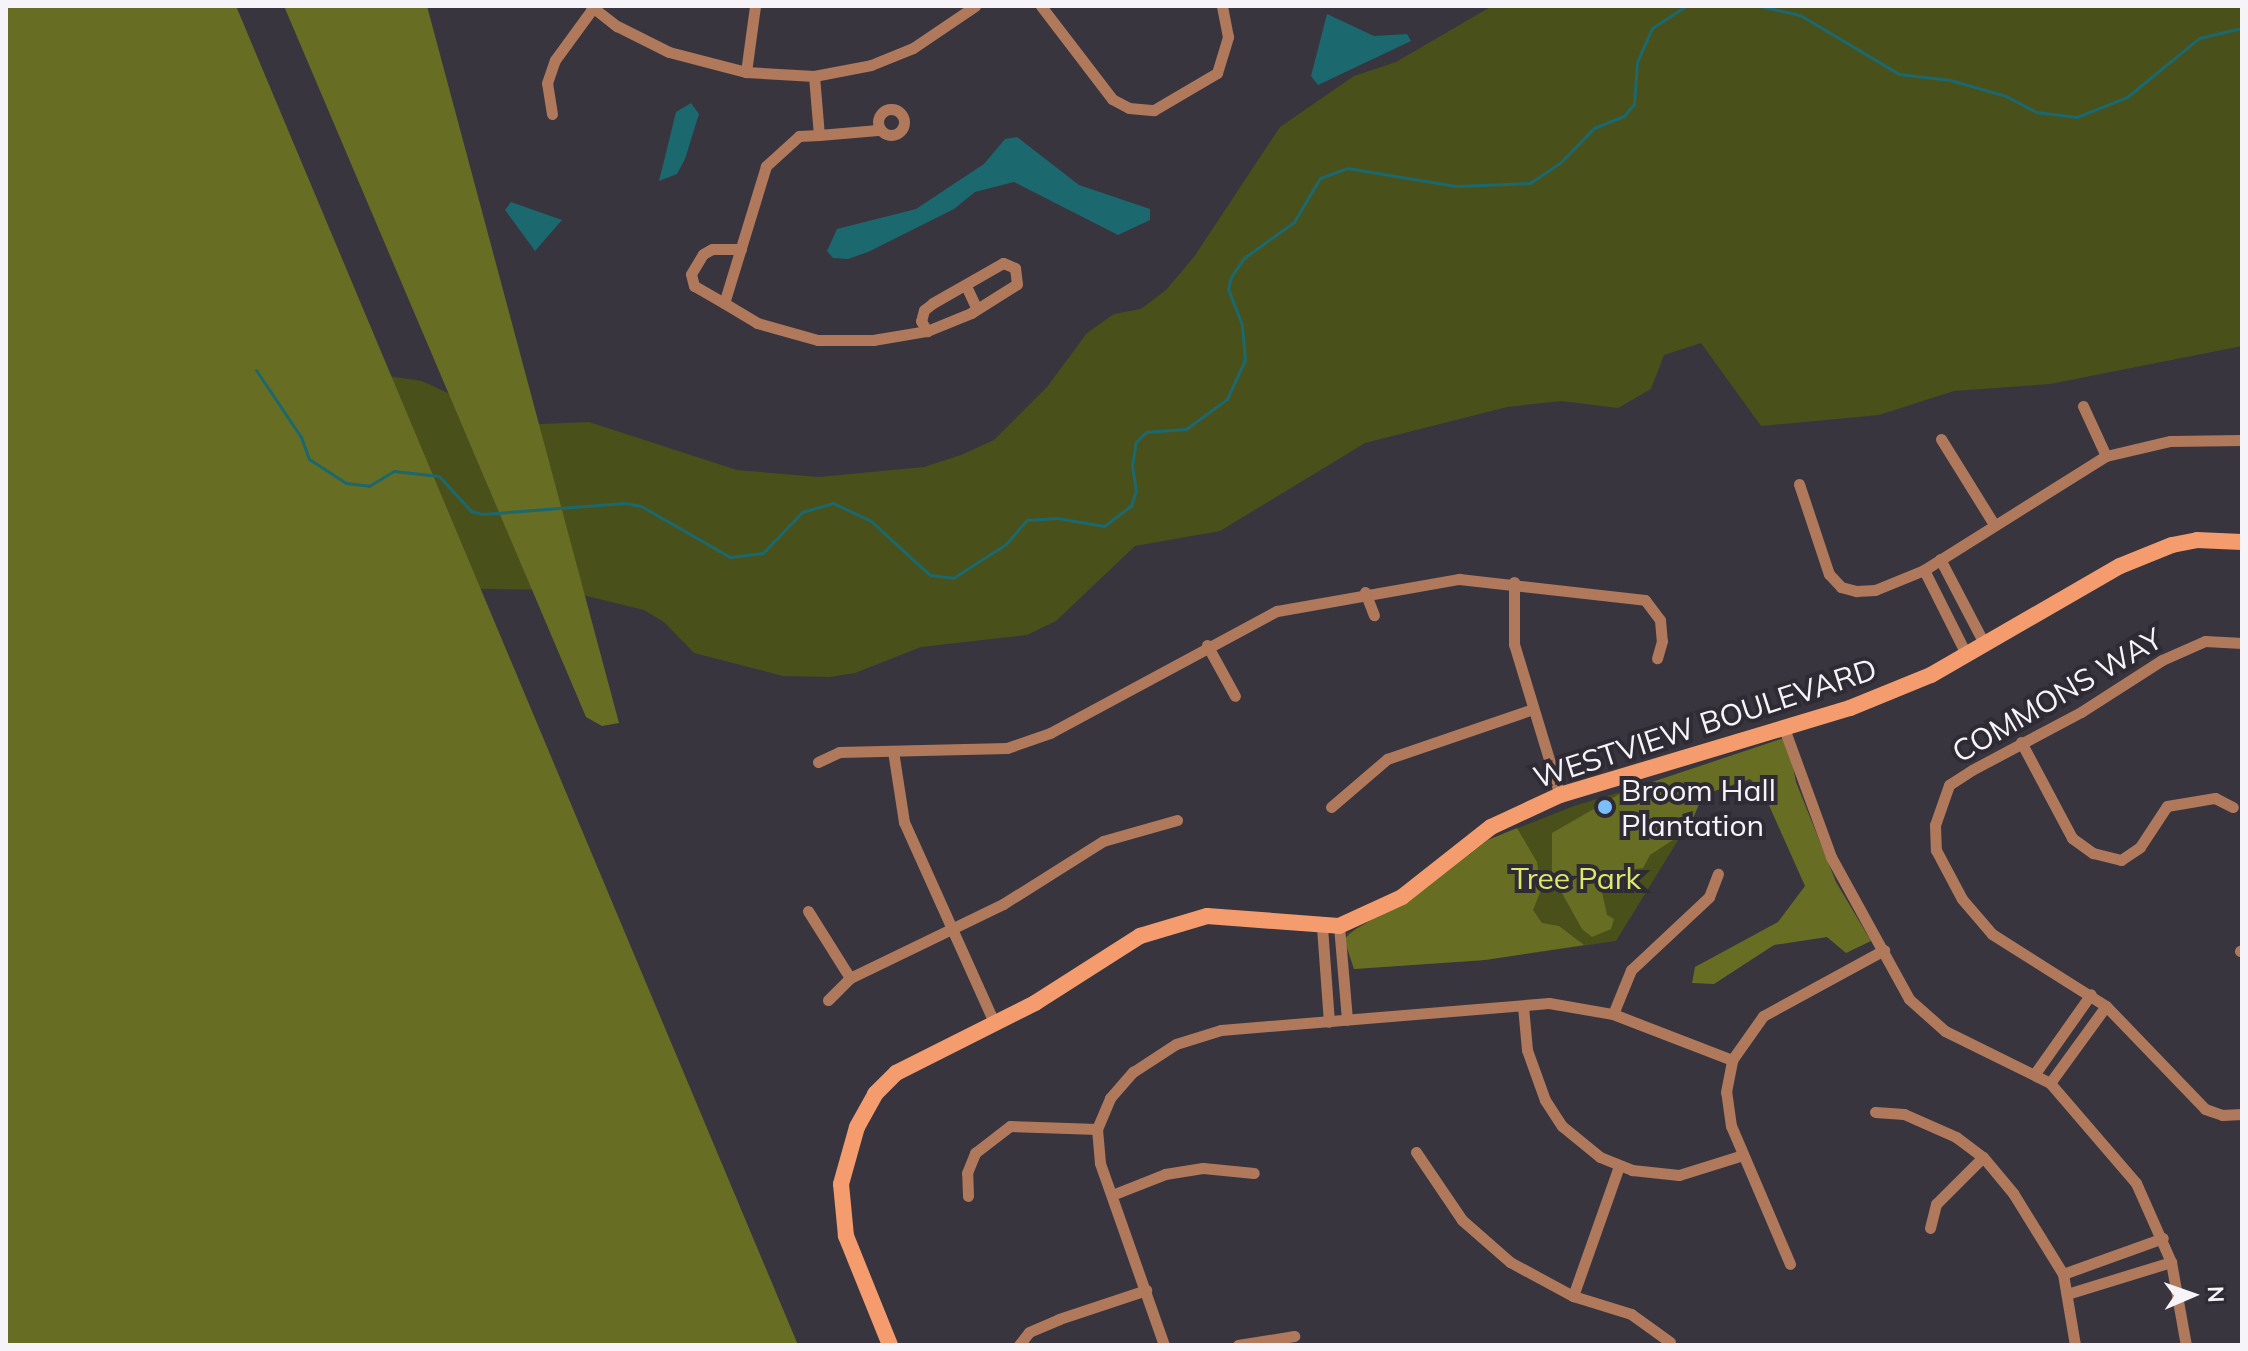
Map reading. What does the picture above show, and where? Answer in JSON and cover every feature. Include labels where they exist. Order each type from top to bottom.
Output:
[{"type":"street","points":[[746,72],[755,6]]},
{"type":"street","points":[[1041,6],[1112,99],[1129,108],[1154,110],[1217,73],[1228,37],[1222,6]]},
{"type":"street","points":[[552,114],[547,83],[555,60],[592,7],[669,52],[746,72],[814,76],[871,65],[913,48],[973,7]]},
{"type":"street","points":[[814,76],[819,135]]},
{"type":"street","points":[[724,303],[766,166],[799,136],[878,130]]},
{"type":"street","points":[[741,249],[712,249],[703,254],[691,274],[694,286],[757,323],[818,340],[873,340],[927,331],[977,309],[1017,284],[1020,275],[1010,262],[1003,263],[967,288],[924,310],[921,321],[927,331]]},
{"type":"street","points":[[967,288],[977,309]]},
{"type":"street","points":[[2083,406],[2106,456]]},
{"type":"street","points":[[1941,439],[1993,523]]},
{"type":"street","points":[[1799,484],[1829,574],[1841,587],[1875,590],[1924,570],[1993,523],[2106,456],[2170,441],[2242,440]]},
{"type":"street","name":"WESTVIEW BOULEVARD","points":[[1330,927],[1402,897],[1491,827],[1560,795],[1785,731],[1931,675],[2120,566],[2172,545],[2197,540],[2242,542]]},
{"type":"street","points":[[1940,559],[1985,645]]},
{"type":"street","points":[[1924,570],[1966,654]]},
{"type":"street","points":[[818,762],[839,752],[1007,748],[1050,733],[1207,645],[1277,611],[1365,592],[1459,579],[1514,582],[1645,600],[1660,620],[1662,641],[1657,658]]},
{"type":"street","points":[[1514,582],[1514,644],[1560,795]]},
{"type":"street","points":[[1365,592],[1374,615]]},
{"type":"street","name":"COMMONS WAY","points":[[2242,643],[2205,641],[2162,660],[1949,785],[1939,805],[1936,850],[1962,899],[1992,934],[2106,1006],[2205,1109],[2222,1115],[2242,1114]]},
{"type":"street","points":[[1207,645],[1235,696]]},
{"type":"street","points":[[1331,807],[1387,759],[1533,709]]},
{"type":"street","points":[[1785,731],[1831,857],[1924,1016],[2036,1072],[2050,1083],[2136,1183],[2163,1238],[2171,1262],[2186,1345]]},
{"type":"street","points":[[2021,742],[2072,838],[2093,853],[2121,860],[2140,847],[2167,806],[2215,798],[2233,807]]},
{"type":"street","points":[[893,751],[904,822],[993,1020]]},
{"type":"street","points":[[828,1000],[850,978],[952,932],[1103,841],[1177,820]]},
{"type":"street","points":[[1613,1014],[1631,970],[1709,897],[1718,874]]},
{"type":"street","points":[[808,911],[850,978]]},
{"type":"street","points":[[890,1345],[846,1236],[841,1184],[846,1160],[869,1105],[896,1073],[1081,977],[1140,936],[1178,922],[1207,916],[1247,916],[1330,927]]},
{"type":"street","points":[[1330,927],[1347,1020]]},
{"type":"street","points":[[1329,1022],[1330,927]]},
{"type":"street","points":[[1790,1264],[1726,1107],[1732,1060],[1763,1016],[1884,950]]},
{"type":"street","points":[[2036,1072],[2091,994]]},
{"type":"street","points":[[1164,1345],[1100,1163],[1097,1129],[1110,1098],[1133,1072],[1176,1044],[1221,1030],[1549,1003],[1613,1014],[1732,1060]]},
{"type":"street","points":[[1523,1006],[1527,1050],[1548,1105],[1569,1133],[1619,1166],[1679,1175],[1743,1155]]},
{"type":"street","points":[[2050,1083],[2106,1006]]},
{"type":"street","points":[[1875,1112],[1904,1114],[1956,1137],[1983,1157],[2013,1193],[2063,1274],[2075,1345]]},
{"type":"street","points":[[968,1196],[967,1173],[975,1153],[1010,1126],[1097,1129]]},
{"type":"street","points":[[1416,1152],[1436,1187],[1487,1244],[1573,1296],[1631,1314],[1670,1342]]},
{"type":"street","points":[[1930,1228],[1936,1204],[1983,1157]]},
{"type":"street","points":[[1573,1296],[1619,1166]]},
{"type":"street","points":[[1112,1195],[1165,1174],[1203,1168],[1254,1173]]},
{"type":"street","points":[[2063,1274],[2163,1238]]},
{"type":"street","points":[[2067,1294],[2171,1262]]},
{"type":"street","points":[[1019,1345],[1029,1332],[1059,1319],[1146,1290]]},
{"type":"street","points":[[1238,1345],[1294,1336]]},
{"type":"green space","points":[[6,6],[236,6],[798,1345],[6,1345]]},
{"type":"green space","points":[[284,6],[427,6],[619,723],[602,726],[586,717]]},
{"type":"green space","points":[[1492,6],[2242,6],[2242,346],[2050,384],[1954,391],[1879,415],[1761,426],[1701,343],[1664,355],[1651,389],[1618,408],[1561,401],[1507,407],[1365,443],[1220,531],[1135,546],[1056,621],[1027,635],[921,647],[855,673],[830,677],[783,676],[694,653],[664,622],[644,610],[562,590],[432,588],[341,369],[422,381],[517,425],[589,422],[737,470],[819,477],[924,467],[994,440],[1047,387],[1087,333],[1114,314],[1141,309],[1166,290],[1194,257],[1280,127],[1354,76],[1396,62]]},
{"type":"green space","points":[[1787,737],[1796,782],[1836,882],[1871,941],[1846,953],[1827,937],[1774,945],[1714,984],[1692,983],[1695,967],[1778,922],[1805,886],[1764,794],[1750,779],[1703,795],[1688,830],[1650,855],[1643,868],[1628,870],[1602,892],[1607,915],[1614,919],[1611,929],[1592,937],[1582,929],[1552,875],[1552,833],[1625,791]]},
{"type":"green space","name":"Tree Park","points":[[1681,774],[1680,837],[1616,941],[1485,960],[1354,969],[1347,934],[1425,889],[1488,840],[1574,806]]},
{"type":"green space","points":[[1517,828],[1537,862],[1541,890],[1533,910],[1542,923],[1559,926],[1584,945],[1485,960],[1354,969],[1344,939],[1425,889],[1488,840]]},
{"type":"water","points":[[1327,14],[1374,36],[1407,34],[1411,41],[1318,85],[1311,76]]},
{"type":"water","points":[[691,103],[699,114],[685,159],[677,174],[659,181],[676,112]]},
{"type":"water","points":[[1017,137],[1079,185],[1150,209],[1150,220],[1118,235],[1014,182],[975,192],[954,209],[868,252],[848,259],[833,258],[827,251],[837,229],[916,209],[984,164],[1005,139]]},
{"type":"water","points":[[511,202],[562,220],[535,251],[505,210]]},
{"type":"waterway","points":[[256,370],[301,437],[309,459],[346,483],[369,486],[394,471],[439,476],[471,511],[482,514],[625,503],[641,506],[730,557],[763,553],[802,512],[833,503],[871,521],[930,575],[953,578],[1006,544],[1027,520],[1057,518],[1104,526],[1131,506],[1136,491],[1132,466],[1136,442],[1146,432],[1186,429],[1227,399],[1245,360],[1242,325],[1228,289],[1231,277],[1244,258],[1294,222],[1320,178],[1347,168],[1456,186],[1530,183],[1560,163],[1594,128],[1624,116],[1634,104],[1637,62],[1652,28],[1686,6]]},
{"type":"waterway","points":[[1760,6],[1800,15],[1899,74],[1950,80],[2006,96],[2036,112],[2077,117],[2127,97],[2199,38],[2242,28]]},
{"type":"place","name":"Broom Hall Plantation","points":[[1605,807]]}]
